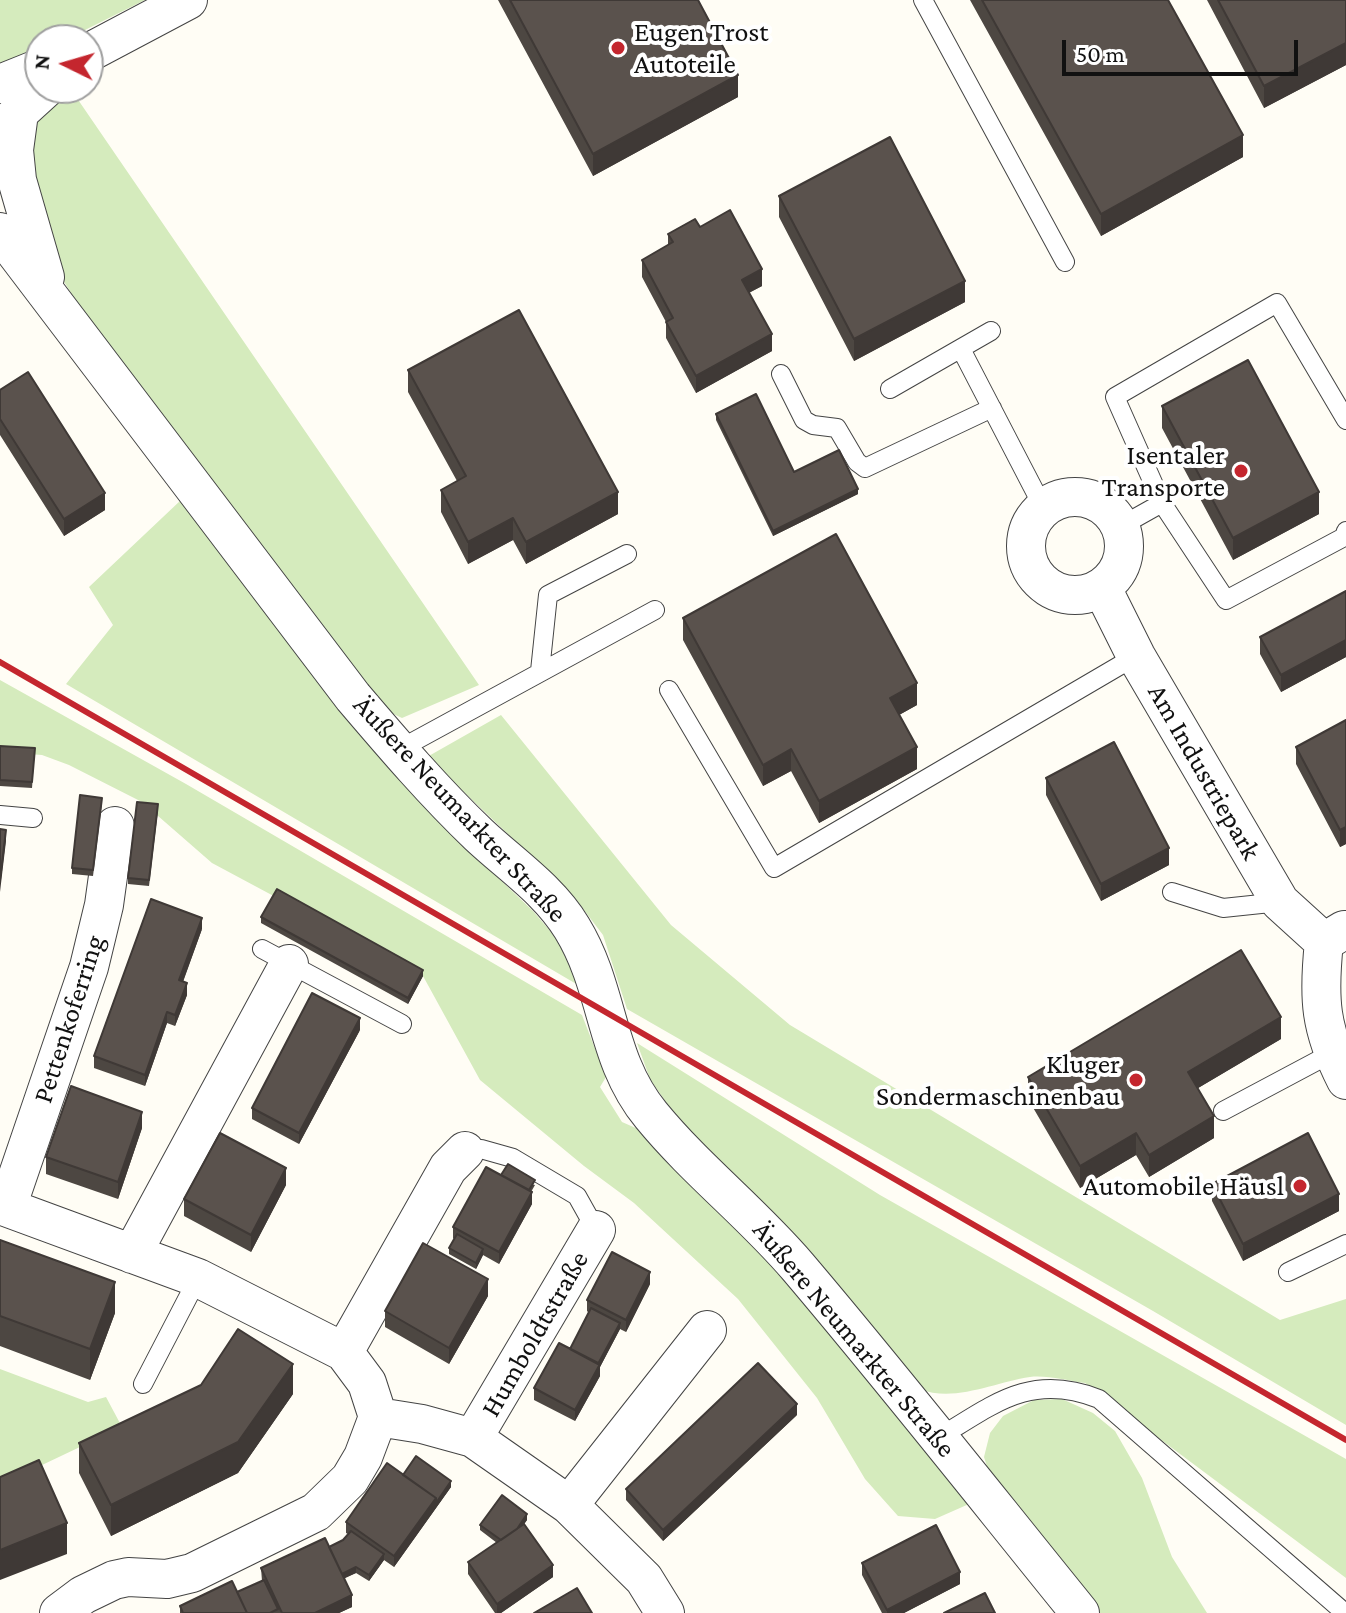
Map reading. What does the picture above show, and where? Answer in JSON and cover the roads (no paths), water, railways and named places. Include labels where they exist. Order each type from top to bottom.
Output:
[{"type":"street","points":[[104,45],[188,0]]},
{"type":"street","points":[[19,104],[14,150],[17,180],[53,302]]},
{"type":"street","name":"Äußere Neumarkter Straße","points":[[0,232],[353,697],[398,750],[478,834],[556,904],[586,953],[617,1057],[637,1097],[688,1159],[741,1207],[796,1264],[1080,1613]]},
{"type":"street","points":[[1078,496],[1095,500],[1110,511],[1121,526],[1125,543],[1123,560],[1115,576],[1102,588],[1089,594],[1074,596],[1059,593],[1035,575],[1028,562],[1025,547],[1033,519],[1043,507],[1059,499],[1078,496]]},
{"type":"street","name":"Am Industriepark","points":[[1102,588],[1136,656],[1280,902],[1335,936],[1320,996],[1324,1027],[1339,1066]]},
{"type":"street","name":"Pettenkoferring","points":[[115,826],[104,905],[89,967],[4,1206],[198,1278],[344,1352],[367,1383],[378,1417]]},
{"type":"street","points":[[132,1254],[276,956]]},
{"type":"street","points":[[344,1352],[448,1168],[465,1151]]},
{"type":"street","name":"Humboldtstraße","points":[[473,1438],[596,1230]]},
{"type":"street","points":[[569,1505],[707,1330]]},
{"type":"street","points":[[59,1613],[83,1595],[114,1580],[128,1577],[167,1579],[192,1573],[316,1512],[350,1479],[363,1457],[378,1417]]},
{"type":"street","name":"Humboldtstraße","points":[[378,1417],[422,1424],[473,1438],[569,1505],[644,1579],[665,1613]]},
{"type":"lane","points":[[923,0],[1065,262]]},
{"type":"lane","points":[[1346,420],[1277,303],[1115,397],[1162,503],[1226,600],[1344,537],[1346,531]]},
{"type":"lane","points":[[890,389],[991,331]]},
{"type":"lane","points":[[961,349],[1043,507]]},
{"type":"lane","points":[[781,374],[804,420],[813,425],[837,428],[857,462],[865,468],[992,408]]},
{"type":"lane","points":[[1121,526],[1162,503]]},
{"type":"lane","points":[[540,671],[548,595],[627,554]]},
{"type":"lane","points":[[398,750],[655,610]]},
{"type":"lane","points":[[669,690],[774,868],[1136,656]]},
{"type":"lane","points":[[0,815],[33,818]]},
{"type":"lane","points":[[1172,892],[1223,908],[1280,902]]},
{"type":"lane","points":[[276,956],[402,1024]]},
{"type":"lane","points":[[1223,1111],[1339,1066]]},
{"type":"lane","points":[[465,1151],[481,1149],[513,1158],[577,1196],[596,1230]]},
{"type":"lane","points":[[1288,1272],[1346,1244]]},
{"type":"lane","points":[[143,1384],[198,1278]]},
{"type":"lane","points":[[938,1438],[1003,1399],[1045,1387],[1081,1392],[1099,1399],[1345,1613]]},
{"type":"railway","points":[[0,662],[1346,1440]]},
{"type":"place","name":"Eugen Trost Autoteile","points":[[618,48]]},
{"type":"place","name":"Isentaler Transporte","points":[[1241,471]]},
{"type":"place","name":"Kluger Sondermaschinenbau","points":[[1136,1080]]},
{"type":"place","name":"Automobile Häusl","points":[[1300,1186]]}]
